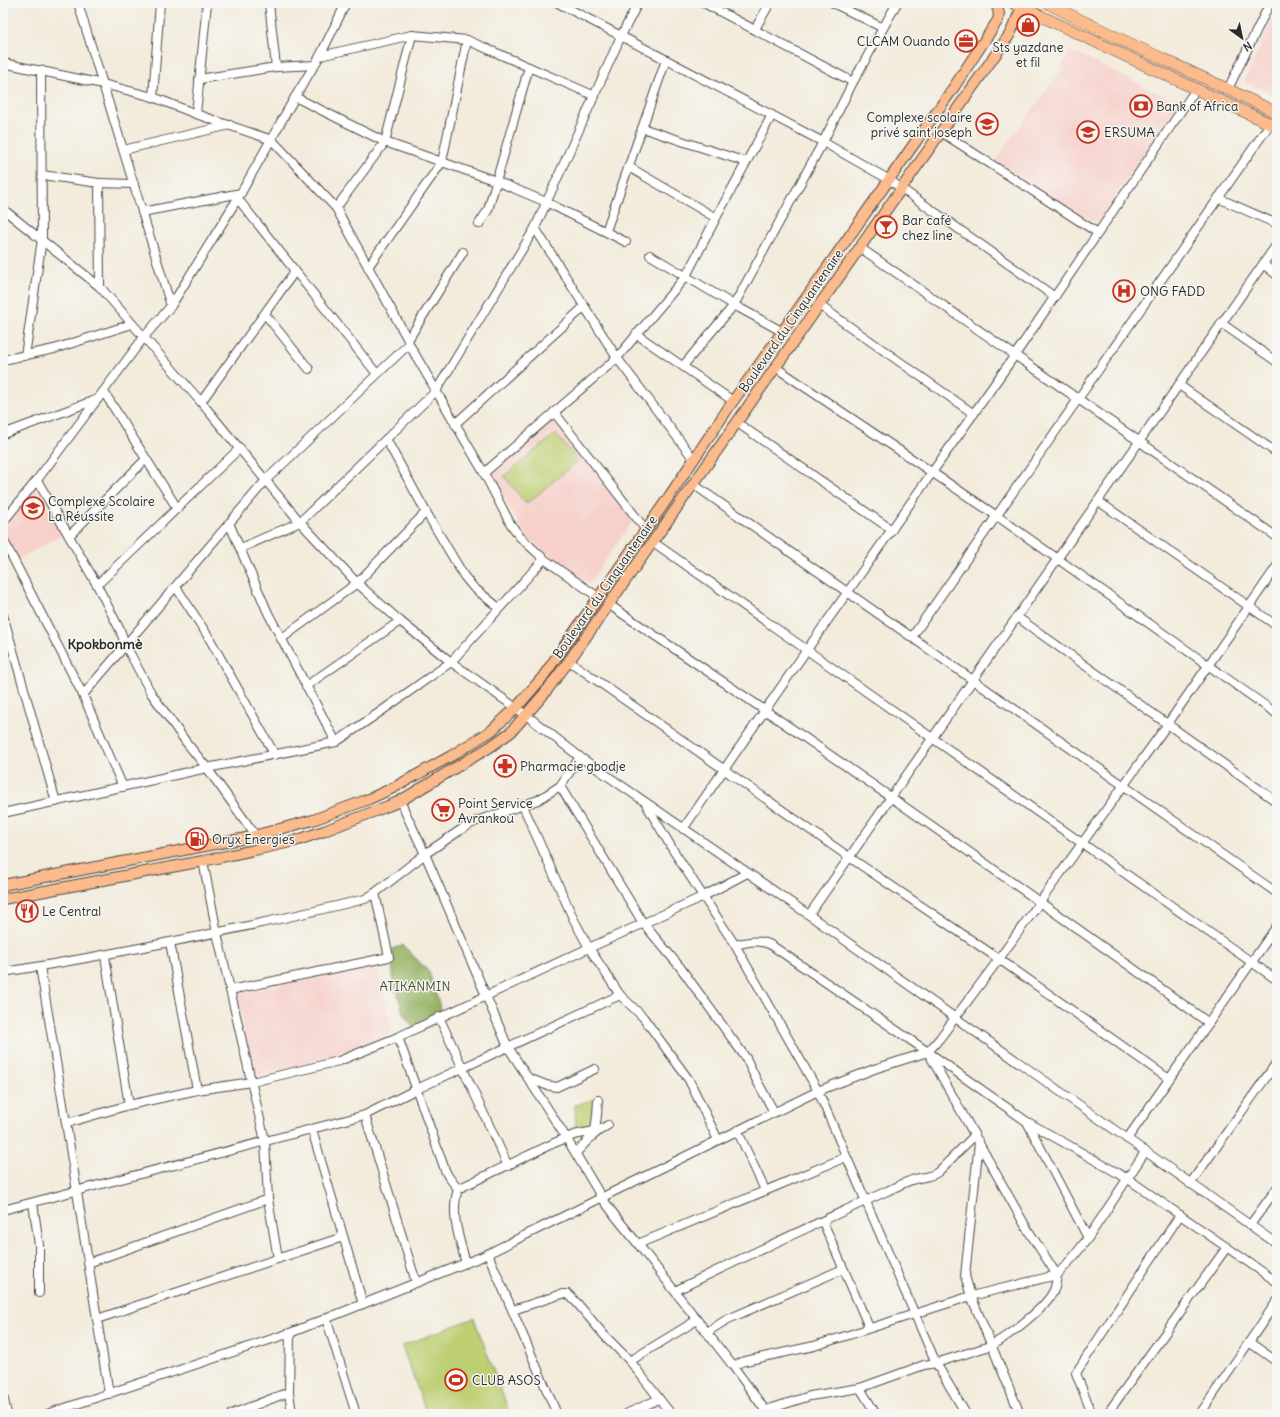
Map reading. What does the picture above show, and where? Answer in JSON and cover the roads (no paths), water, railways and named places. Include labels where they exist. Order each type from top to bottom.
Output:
[{"type":"highway","points":[[1047,3],[1086,23],[1277,113]]},
{"type":"highway","points":[[1019,4],[1274,126]]},
{"type":"main road","name":"Boulevard du Cinquantenaire","points":[[3,885],[256,836],[313,820],[369,799],[395,787],[491,731],[516,708],[542,678],[646,530],[693,458],[952,90],[998,20],[996,3]]},
{"type":"main road","name":"Boulevard du Cinquantenaire","points":[[3,899],[203,861],[294,841],[400,801],[490,747],[511,732],[526,716],[569,661],[1010,34],[1019,4]]},
{"type":"street","points":[[78,3],[171,306]]},
{"type":"street","points":[[153,97],[159,7],[154,3]]},
{"type":"street","points":[[196,114],[207,3]]},
{"type":"street","points":[[269,3],[276,67]]},
{"type":"street","points":[[3,522],[37,480],[144,337],[171,306],[240,196],[295,97],[320,56],[346,3]]},
{"type":"street","points":[[558,3],[823,142],[888,179],[1055,296]]},
{"type":"street","points":[[241,548],[300,522],[436,391],[535,228],[621,36],[638,3]]},
{"type":"street","points":[[704,3],[853,82]]},
{"type":"street","points":[[755,29],[770,3]]},
{"type":"street","points":[[833,3],[883,28]]},
{"type":"street","points":[[683,366],[734,305],[897,3]]},
{"type":"street","points":[[1228,89],[1270,3]]},
{"type":"street","points":[[320,56],[412,35],[467,40],[595,96]]},
{"type":"street","points":[[336,208],[385,142],[412,35]]},
{"type":"street","points":[[368,266],[442,162],[467,40]]},
{"type":"street","points":[[606,231],[666,60]]},
{"type":"street","points":[[3,63],[103,84],[153,97],[196,114],[272,140],[336,208],[408,342],[484,473],[510,523],[520,537],[544,559],[598,598]]},
{"type":"street","points":[[200,79],[276,67],[314,65]]},
{"type":"street","points":[[479,224],[488,210],[529,67]]},
{"type":"street","points":[[26,356],[42,239],[41,70]]},
{"type":"street","points":[[683,829],[806,651],[1015,355],[1196,89]]},
{"type":"street","points":[[295,97],[385,142],[496,181],[546,202],[626,242]]},
{"type":"street","points":[[484,473],[616,358],[686,276],[772,115]]},
{"type":"street","points":[[124,150],[231,125]]},
{"type":"street","points":[[912,637],[1218,198],[1274,126]]},
{"type":"street","points":[[642,128],[746,162]]},
{"type":"street","points":[[941,132],[1098,233]]},
{"type":"street","points":[[629,167],[716,218]]},
{"type":"street","points":[[42,175],[99,183],[134,184]]},
{"type":"street","points":[[99,183],[100,287]]},
{"type":"street","points":[[142,212],[240,196]]},
{"type":"street","points":[[240,196],[295,271],[377,374]]},
{"type":"street","points":[[1218,198],[1277,224]]},
{"type":"street","points":[[3,209],[100,287],[201,402],[300,522],[357,583],[450,662],[516,708],[580,757],[645,803],[808,915],[1277,1244]]},
{"type":"street","points":[[535,228],[616,358],[693,458]]},
{"type":"street","points":[[808,915],[1277,244]]},
{"type":"street","points":[[859,248],[1277,537]]},
{"type":"street","points":[[83,695],[266,480],[377,374],[408,342],[463,252]]},
{"type":"street","points":[[650,255],[783,332]]},
{"type":"street","points":[[1263,264],[1277,275]]},
{"type":"street","points":[[201,402],[295,271]]},
{"type":"street","points":[[819,305],[974,414]]},
{"type":"street","points":[[455,424],[584,307]]},
{"type":"street","points":[[264,314],[309,369]]},
{"type":"street","points":[[1222,323],[1277,362]]},
{"type":"street","points":[[3,360],[26,356],[81,341],[132,324]]},
{"type":"street","points":[[636,334],[733,401]]},
{"type":"street","points":[[775,367],[997,516],[1277,714]]},
{"type":"street","points":[[1179,384],[1277,453]]},
{"type":"street","points":[[104,392],[177,508]]},
{"type":"street","points":[[3,434],[98,399]]},
{"type":"street","points":[[554,412],[646,530]]},
{"type":"street","points":[[736,422],[892,530]]},
{"type":"street","points":[[386,439],[426,512],[464,576],[474,587],[499,608]]},
{"type":"street","points":[[97,585],[240,448]]},
{"type":"street","points":[[69,536],[146,458]]},
{"type":"street","points":[[37,480],[97,585],[120,630],[126,646],[151,693],[256,836]]},
{"type":"street","points":[[693,484],[1277,893]]},
{"type":"street","points":[[1098,501],[1277,626]]},
{"type":"street","points":[[281,639],[357,583],[426,512]]},
{"type":"street","points":[[229,523],[268,614],[336,742]]},
{"type":"street","points":[[3,539],[83,695],[123,787]]},
{"type":"street","points":[[653,542],[806,651],[1277,980]]},
{"type":"street","points":[[3,814],[207,768],[336,742],[450,662],[544,559]]},
{"type":"street","points":[[47,1414],[290,1333],[488,1254],[818,1091],[874,1069],[928,1052],[955,1019],[1040,902],[1167,725],[1277,566]]},
{"type":"street","points":[[176,586],[216,649],[275,755]]},
{"type":"street","points":[[608,604],[766,710],[891,797],[1209,1023]]},
{"type":"street","points":[[3,615],[56,802]]},
{"type":"street","points":[[1017,617],[1277,802]]},
{"type":"street","points":[[306,686],[400,621]]},
{"type":"street","points":[[569,661],[849,857],[999,959],[1169,1079]]},
{"type":"street","points":[[3,972],[105,956],[285,919],[365,899],[425,854],[474,822],[538,800],[560,786],[580,757]]},
{"type":"street","points":[[560,786],[643,923],[680,967],[744,1054],[774,1112]]},
{"type":"street","points":[[400,801],[425,854],[508,1047],[567,1138],[602,1198],[707,1332],[767,1412],[810,1396],[860,1388],[924,1365],[936,1363],[990,1346],[998,1342],[1020,1325],[1047,1301],[1054,1291],[1057,1275],[1026,1228],[928,1052]]},
{"type":"street","points":[[645,803],[673,850],[736,945],[818,1091],[936,1363],[966,1414]]},
{"type":"street","points":[[523,806],[573,918],[589,948],[620,995],[643,1017],[689,1080],[718,1140]]},
{"type":"street","points":[[203,861],[216,933],[265,1140],[268,1199],[278,1259]]},
{"type":"street","points":[[67,1123],[129,1105],[197,1090],[252,1082],[339,1061],[398,1037],[704,896],[747,873]]},
{"type":"street","points":[[230,990],[389,957],[375,893]]},
{"type":"street","points":[[1127,1139],[1277,926]]},
{"type":"street","points":[[736,945],[756,941],[771,945],[1026,1121],[1128,1179],[1277,1282]]},
{"type":"street","points":[[170,942],[197,1090]]},
{"type":"street","points":[[105,956],[129,1105]]},
{"type":"street","points":[[40,967],[67,1123],[110,1394]]},
{"type":"street","points":[[3,1210],[265,1140],[312,1130],[365,1115],[417,1089],[620,995]]},
{"type":"street","points":[[439,1017],[508,1166]]},
{"type":"street","points":[[398,1037],[448,1176],[458,1189]]},
{"type":"street","points":[[1190,1184],[1277,1062]]},
{"type":"street","points":[[528,1078],[546,1085],[557,1087],[595,1069]]},
{"type":"street","points":[[597,1131],[598,1100]]},
{"type":"street","points":[[365,1115],[416,1282]]},
{"type":"street","points":[[1026,1121],[1088,1238]]},
{"type":"street","points":[[576,1153],[590,1137],[608,1125]]},
{"type":"street","points":[[312,1130],[363,1304]]},
{"type":"street","points":[[737,1130],[765,1190]]},
{"type":"street","points":[[466,1263],[454,1209],[458,1189],[554,1143],[574,1135],[597,1131]]},
{"type":"street","points":[[675,1291],[748,1255],[823,1222],[914,1179],[934,1175],[977,1138]]},
{"type":"street","points":[[977,1138],[965,1276],[970,1296],[1020,1414]]},
{"type":"street","points":[[733,1366],[745,1361],[814,1346],[869,1327],[916,1314],[970,1296],[1057,1275],[1076,1255],[1145,1152]]},
{"type":"street","points":[[638,1244],[846,1157]]},
{"type":"street","points":[[1250,1226],[1277,1188]]},
{"type":"street","points":[[88,1263],[268,1199]]},
{"type":"street","points":[[33,1203],[39,1246],[39,1293]]},
{"type":"street","points":[[1092,1414],[1076,1373],[1180,1215]]},
{"type":"street","points":[[823,1222],[869,1327]]},
{"type":"street","points":[[97,1319],[344,1237]]},
{"type":"street","points":[[1107,1414],[1227,1248]]},
{"type":"street","points":[[488,1254],[557,1414]]},
{"type":"street","points":[[707,1332],[726,1320],[843,1270]]},
{"type":"street","points":[[513,1310],[562,1294],[568,1294],[630,1361],[671,1414]]},
{"type":"street","points":[[1200,1414],[1277,1300]]},
{"type":"street","points":[[326,1318],[356,1414]]},
{"type":"street","points":[[630,1361],[697,1320]]},
{"type":"street","points":[[290,1333],[289,1392],[292,1414]]},
{"type":"street","points":[[1248,1342],[1277,1362]]},
{"type":"street","points":[[860,1388],[876,1414]]},
{"type":"street","points":[[232,1414],[289,1392]]},
{"type":"street","points":[[3,1396],[7,1414]]},
{"type":"street","points":[[626,1414],[659,1399]]},
{"type":"place","name":"Sts yazdane et fil","points":[[1028,25]]},
{"type":"place","name":"CLCAM Ouando","points":[[966,41]]},
{"type":"place","name":"Bank of Africa","points":[[1141,106]]},
{"type":"place","name":"Complexe scolaire privé saint joseph","points":[[987,124]]},
{"type":"place","name":"ERSUMA","points":[[1088,132]]},
{"type":"place","name":"Bar café chez line","points":[[886,227]]},
{"type":"place","name":"ONG FADD","points":[[1124,291]]},
{"type":"place","name":"Complexe Scolaire La Réussite","points":[[33,508]]},
{"type":"place","name":"Pharmacie gbodje","points":[[505,766]]},
{"type":"place","name":"Point Service Avrankou","points":[[443,810]]},
{"type":"place","name":"Oryx Energies","points":[[197,839]]},
{"type":"place","name":"Le Central","points":[[27,911]]},
{"type":"place","name":"CLUB ASOS","points":[[456,1380]]},
{"type":"district","name":"Kpokbonmè","points":[[105,644]]},
{"type":"park label","name":"ATIKANMIN","points":[[415,986]]}]
